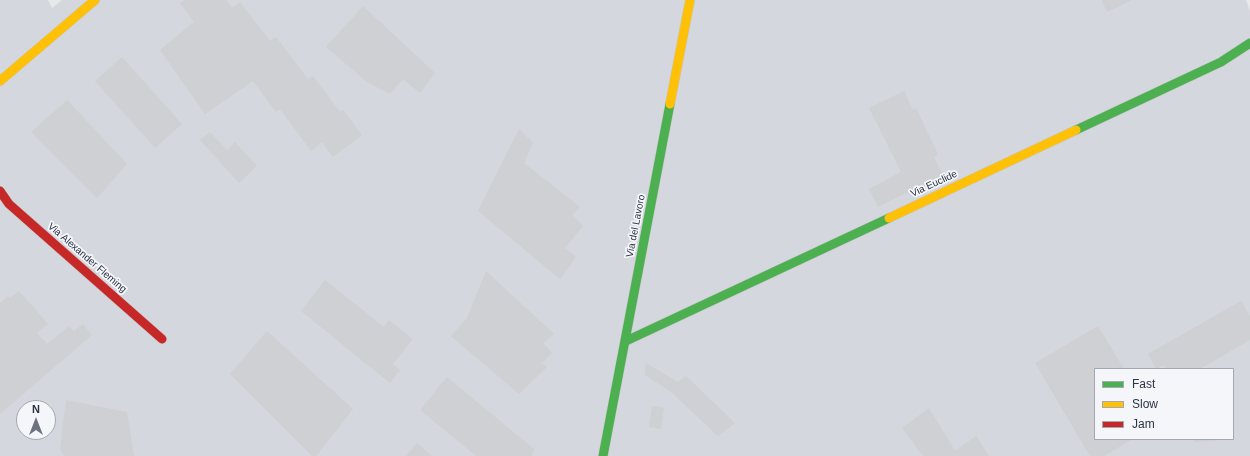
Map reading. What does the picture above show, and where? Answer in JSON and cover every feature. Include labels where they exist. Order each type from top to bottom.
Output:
[{"type":"street","points":[[0,81],[96,0]]},
{"type":"street","name":"Via del Lavoro","points":[[603,456],[690,0]]},
{"type":"street","name":"Via Euclide","points":[[626,341],[1221,62],[1250,43]]},
{"type":"street","name":"Via Alexander Fleming","points":[[0,191],[9,204],[162,338]]},
{"type":"shaded area","points":[[0,0],[48,0],[52,8],[62,0],[1246,0],[1250,11],[1250,456],[0,456]]},
{"type":"building","points":[[184,0],[226,0],[232,8],[240,2],[270,41],[276,37],[308,79],[313,76],[340,112],[343,110],[362,135],[333,157],[322,142],[311,151],[280,109],[276,112],[253,81],[205,114],[160,50],[194,22],[180,3]]},
{"type":"building","points":[[1102,0],[1132,0],[1107,12]]},
{"type":"building","points":[[363,6],[435,73],[420,93],[403,79],[390,94],[367,82],[326,47]]},
{"type":"building","points":[[122,57],[182,124],[155,148],[95,81]]},
{"type":"building","points":[[904,91],[913,110],[916,108],[938,154],[934,157],[943,175],[878,207],[869,189],[901,172],[869,108]]},
{"type":"building","points":[[67,100],[127,164],[97,198],[31,132]]},
{"type":"building","points":[[519,129],[533,143],[524,163],[580,207],[572,215],[583,226],[565,248],[576,257],[560,279],[478,211]]},
{"type":"building","points":[[210,132],[227,150],[235,142],[257,166],[239,183],[200,140]]},
{"type":"building","points":[[486,271],[554,334],[543,343],[552,353],[542,363],[547,367],[519,394],[451,336],[467,318]]},
{"type":"building","points":[[325,280],[384,327],[389,320],[413,339],[393,364],[400,370],[390,383],[301,311]]},
{"type":"building","points":[[19,291],[48,324],[37,333],[47,344],[69,326],[74,331],[83,324],[92,335],[0,414],[0,303],[8,296],[10,298]]},
{"type":"building","points":[[1241,301],[1250,316],[1250,340],[1202,368],[1166,368],[1164,365],[1155,368],[1148,354]]},
{"type":"building","points":[[1098,326],[1123,368],[1094,368],[1094,440],[1131,440],[1104,456],[1090,456],[1035,363]]},
{"type":"building","points":[[267,331],[353,409],[316,456],[312,456],[230,374]]},
{"type":"building","points":[[646,363],[678,382],[686,376],[735,423],[718,436],[671,392],[645,375]]},
{"type":"building","points":[[447,377],[534,449],[532,456],[476,456],[420,410]]},
{"type":"building","points":[[66,400],[127,412],[134,456],[64,456],[60,449]]},
{"type":"building","points":[[652,406],[664,408],[661,429],[649,427]]},
{"type":"building","points":[[929,408],[955,451],[976,436],[989,456],[923,456],[902,428]]},
{"type":"building","points":[[1194,440],[1219,440],[1195,442]]},
{"type":"building","points":[[417,443],[432,456],[406,456]]},
{"type":"traffic: fast","points":[[1076,130],[1221,62],[1250,43]]},
{"type":"traffic: fast","points":[[603,456],[670,104]]},
{"type":"traffic: fast","points":[[626,341],[889,218]]},
{"type":"traffic: slow","points":[[0,81],[95,0]]},
{"type":"traffic: slow","points":[[670,104],[690,0]]},
{"type":"traffic: slow","points":[[889,218],[1076,130]]},
{"type":"traffic: jam","points":[[0,191],[9,204],[162,339]]}]
